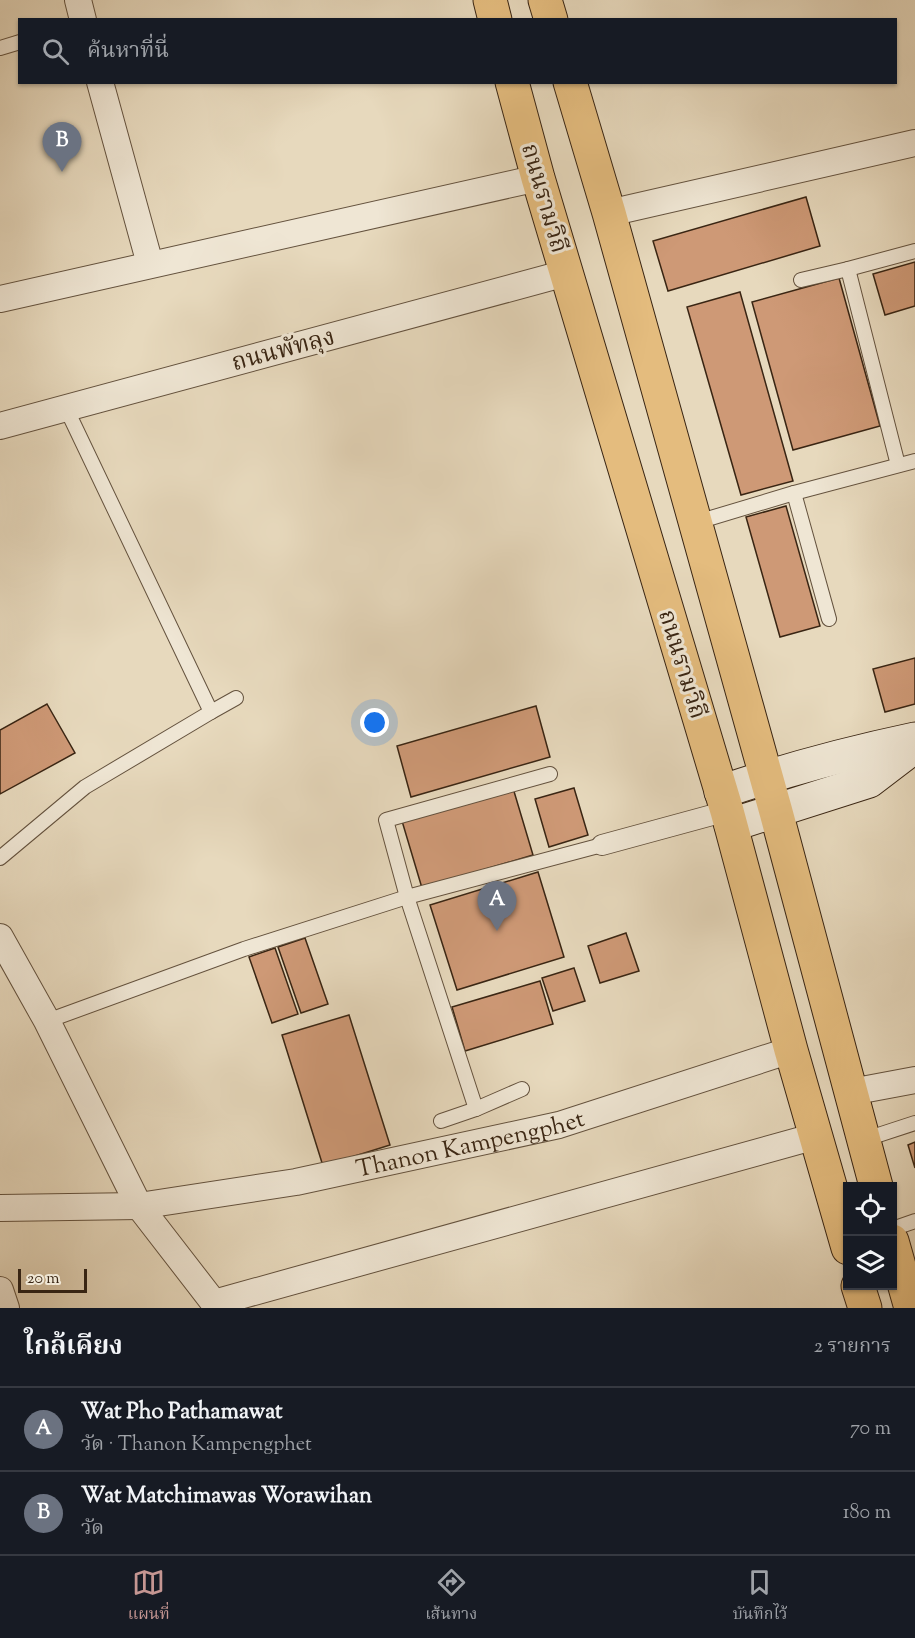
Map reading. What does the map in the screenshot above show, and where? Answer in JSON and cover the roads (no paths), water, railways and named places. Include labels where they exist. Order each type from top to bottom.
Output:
[{"type":"main road","points":[[490,0],[494,18]]},
{"type":"main road","points":[[545,0],[550,18]]},
{"type":"main road","name":"ถนนรามวิถี","points":[[513,84],[538,178],[726,809],[791,1050],[845,1236]]},
{"type":"main road","name":"ถนนรามวิถี","points":[[571,84],[609,213],[776,812],[875,1182]]},
{"type":"main road","points":[[726,809],[765,777],[857,751],[915,739]]},
{"type":"main road","points":[[726,809],[776,812],[869,781],[915,746]]},
{"type":"main road","points":[[897,1259],[911,1308]]},
{"type":"main road","points":[[859,1290],[865,1308]]},
{"type":"street","points":[[78,0],[82,18]]},
{"type":"street","points":[[101,84],[150,264]]},
{"type":"street","points":[[609,213],[915,143]]},
{"type":"street","points":[[0,299],[538,178]]},
{"type":"street","name":"ถนนพัทลุง","points":[[0,426],[567,273]]},
{"type":"street","points":[[602,845],[726,809]]},
{"type":"street","points":[[0,937],[47,1021],[139,1206],[217,1306],[816,1136]]},
{"type":"street","name":"Thanon Kampengphet","points":[[0,1208],[139,1206],[296,1182],[559,1125],[791,1050]]},
{"type":"street","points":[[851,1092],[915,1080]]},
{"type":"street","points":[[0,1290],[6,1308]]},
{"type":"lane","points":[[0,48],[18,43]]},
{"type":"lane","points":[[801,280],[915,251]]},
{"type":"lane","points":[[848,269],[898,465]]},
{"type":"lane","points":[[66,408],[211,712]]},
{"type":"lane","points":[[694,523],[794,493],[915,461]]},
{"type":"lane","points":[[794,493],[829,619]]},
{"type":"lane","points":[[0,858],[85,787],[236,698]]},
{"type":"lane","points":[[476,1109],[407,897],[386,820],[550,774]]},
{"type":"lane","points":[[47,1021],[244,949],[407,897],[602,845]]},
{"type":"lane","points":[[441,1121],[522,1089]]},
{"type":"lane","points":[[862,1140],[915,1123]]},
{"type":"lane","points":[[897,1227],[915,1221]]},
{"type":"place","name":"Wat Matchimawas Worawihan","points":[[62,172]]},
{"type":"place","name":"Wat Pho Pathamawat","points":[[497,931]]}]
